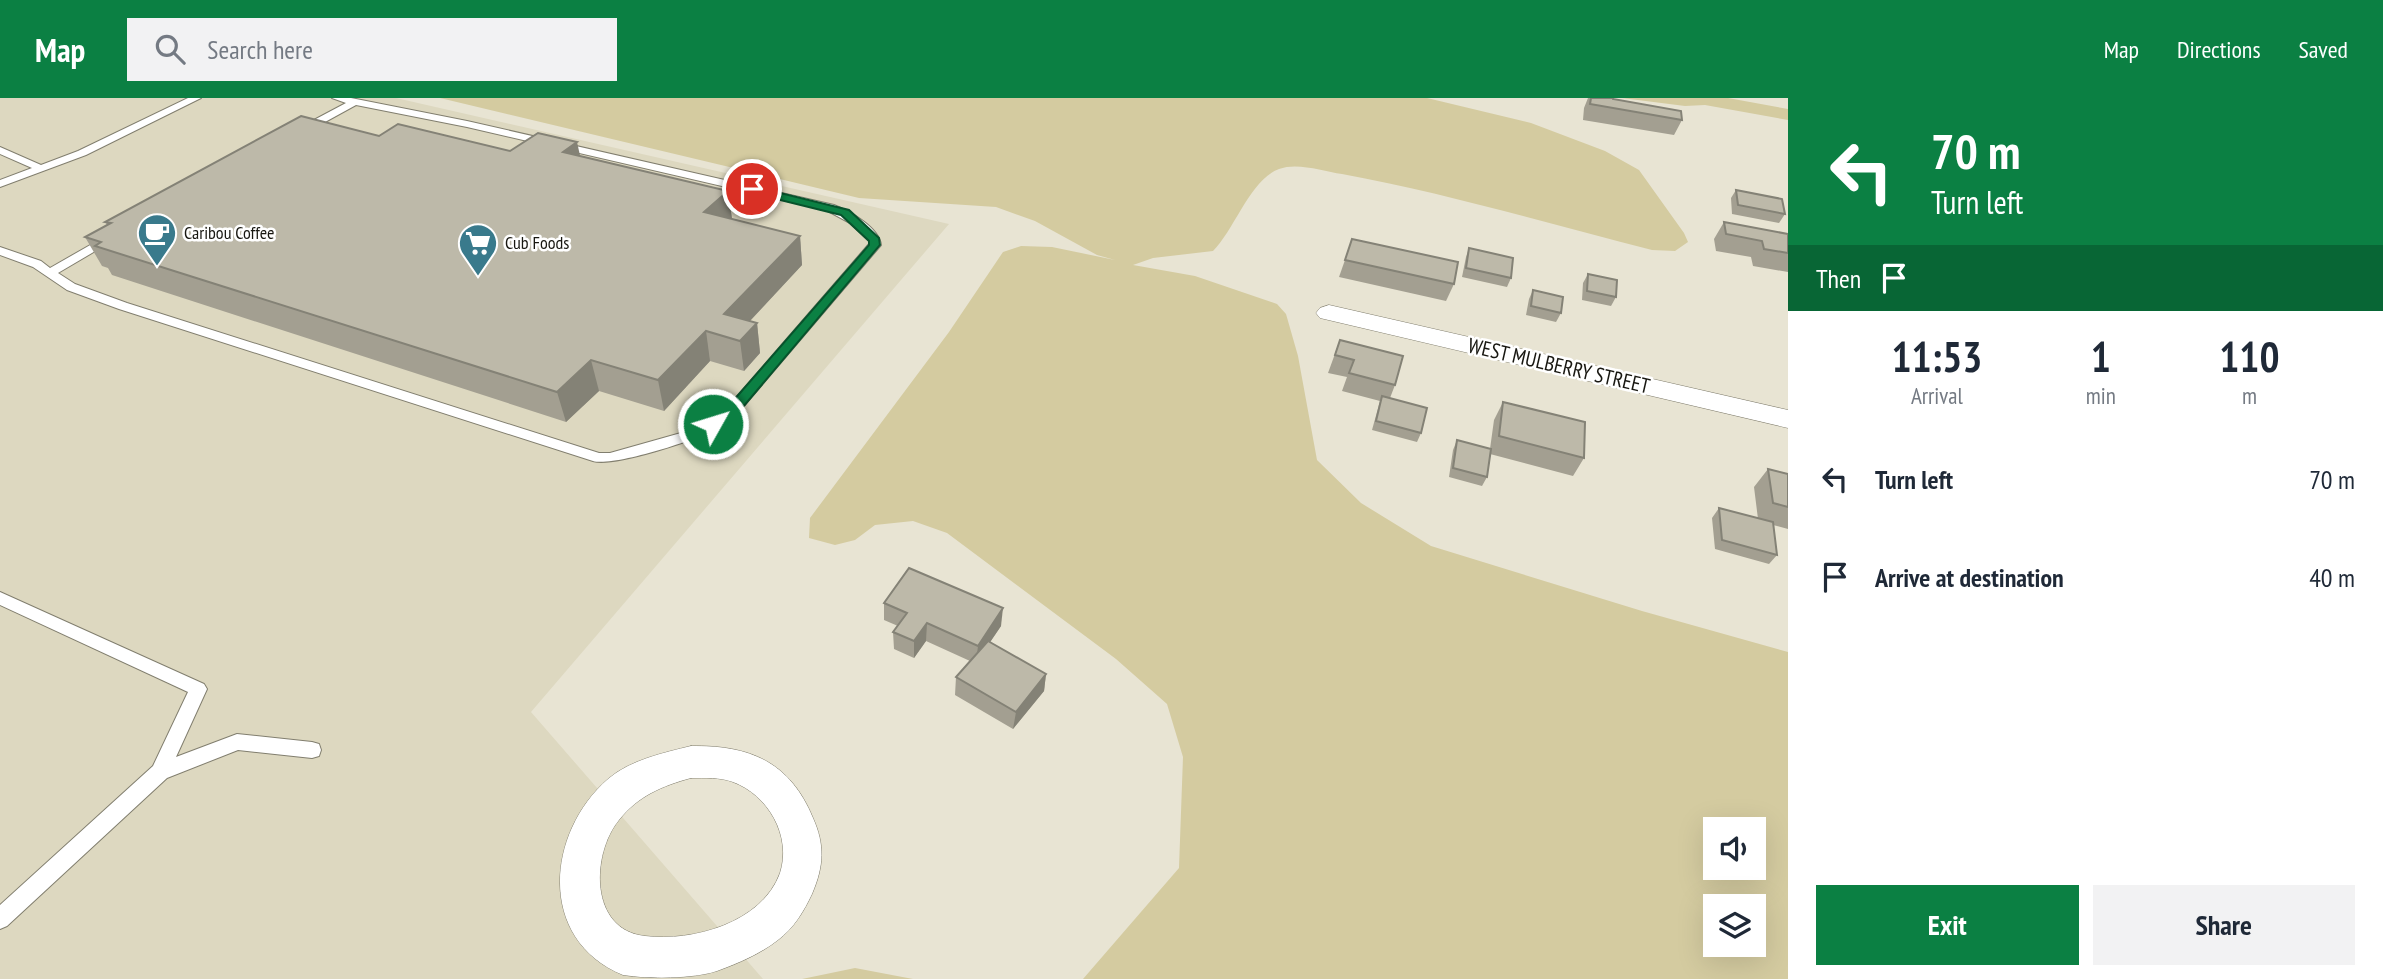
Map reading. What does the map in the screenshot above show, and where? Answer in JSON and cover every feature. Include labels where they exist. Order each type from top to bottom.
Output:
[{"type":"street","name":"WEST MULBERRY STREET","points":[[1329,313],[1788,419]]},
{"type":"street","points":[[691,762],[727,764],[757,774],[780,793],[797,818],[803,849],[799,883],[782,914],[756,942],[721,961],[651,972],[611,948],[588,920],[578,887],[581,851],[597,818],[623,790],[655,772],[691,762]]},
{"type":"lane","points":[[0,184],[82,153],[196,98]]},
{"type":"lane","points":[[0,251],[28,260],[71,287],[123,306],[598,458],[610,458],[692,433],[713,424],[738,404],[874,245],[874,240],[861,225],[845,213],[830,207],[481,127],[337,98]]},
{"type":"lane","points":[[286,140],[354,102]]},
{"type":"lane","points":[[0,150],[42,169]]},
{"type":"lane","points":[[50,273],[123,231]]},
{"type":"lane","points":[[0,598],[198,689],[160,772]]},
{"type":"lane","points":[[0,919],[160,772],[237,742],[312,750]]},
{"type":"shaded area","points":[[0,98],[396,98],[949,224],[531,712],[763,979],[0,979]]},
{"type":"shaded area","points":[[440,98],[1427,98],[1531,123],[1605,151],[1639,170],[1688,242],[1675,251],[1652,250],[1420,190],[1294,166],[1279,169],[1260,183],[1213,251],[1153,258],[1133,265],[1195,276],[1277,304],[1286,314],[1298,356],[1317,460],[1361,503],[1431,546],[1642,611],[1788,652],[1788,979],[1083,979],[1179,868],[1183,757],[1167,704],[1116,659],[947,533],[913,521],[875,525],[855,540],[835,545],[809,538],[810,518],[949,332],[1003,252],[1021,246],[1052,247],[1115,260],[1097,255],[1035,221],[996,207],[859,198]]},
{"type":"shaded area","points":[[1622,98],[1728,98],[1788,109],[1788,120],[1705,105],[1685,106]]},
{"type":"shaded area","points":[[855,968],[913,979],[802,979]]},
{"type":"building","points":[[1591,98],[1613,98],[1681,111],[1682,120],[1590,104]]},
{"type":"building","points":[[301,116],[379,136],[398,124],[510,151],[538,133],[577,142],[563,152],[728,191],[704,212],[800,236],[724,314],[757,323],[740,341],[706,331],[658,380],[591,360],[557,392],[95,246],[101,242],[85,237],[111,223],[105,222]]},
{"type":"building","points":[[1736,190],[1782,199],[1785,214],[1738,205]]},
{"type":"building","points":[[1724,222],[1788,234],[1788,253],[1764,249],[1762,241],[1726,234]]},
{"type":"building","points":[[1352,239],[1458,262],[1454,284],[1345,260]]},
{"type":"building","points":[[1469,248],[1513,258],[1511,278],[1466,268]]},
{"type":"building","points":[[1588,274],[1617,280],[1616,297],[1587,291]]},
{"type":"building","points":[[1533,290],[1563,297],[1561,313],[1531,306]]},
{"type":"building","points":[[1340,340],[1403,356],[1395,385],[1349,373],[1354,360],[1335,355]]},
{"type":"building","points":[[1382,396],[1427,408],[1421,433],[1376,421]]},
{"type":"building","points":[[1503,402],[1585,422],[1584,458],[1499,436]]},
{"type":"building","points":[[1457,440],[1491,449],[1487,477],[1453,468]]},
{"type":"building","points":[[1768,469],[1788,474],[1788,507],[1773,503]]},
{"type":"building","points":[[1719,508],[1773,522],[1777,555],[1722,540]]},
{"type":"building","points":[[909,568],[1003,608],[978,646],[927,623],[914,641],[893,632],[907,613],[884,603]]},
{"type":"building","points":[[988,641],[1046,674],[1016,712],[956,677]]},
{"type":"place","name":"Caribou Coffee","points":[[157,267]]},
{"type":"place","name":"Cub Foods","points":[[478,277]]},
{"type":"route","points":[[713,424],[738,404],[874,245],[874,240],[861,225],[845,213],[752,189]]}]
